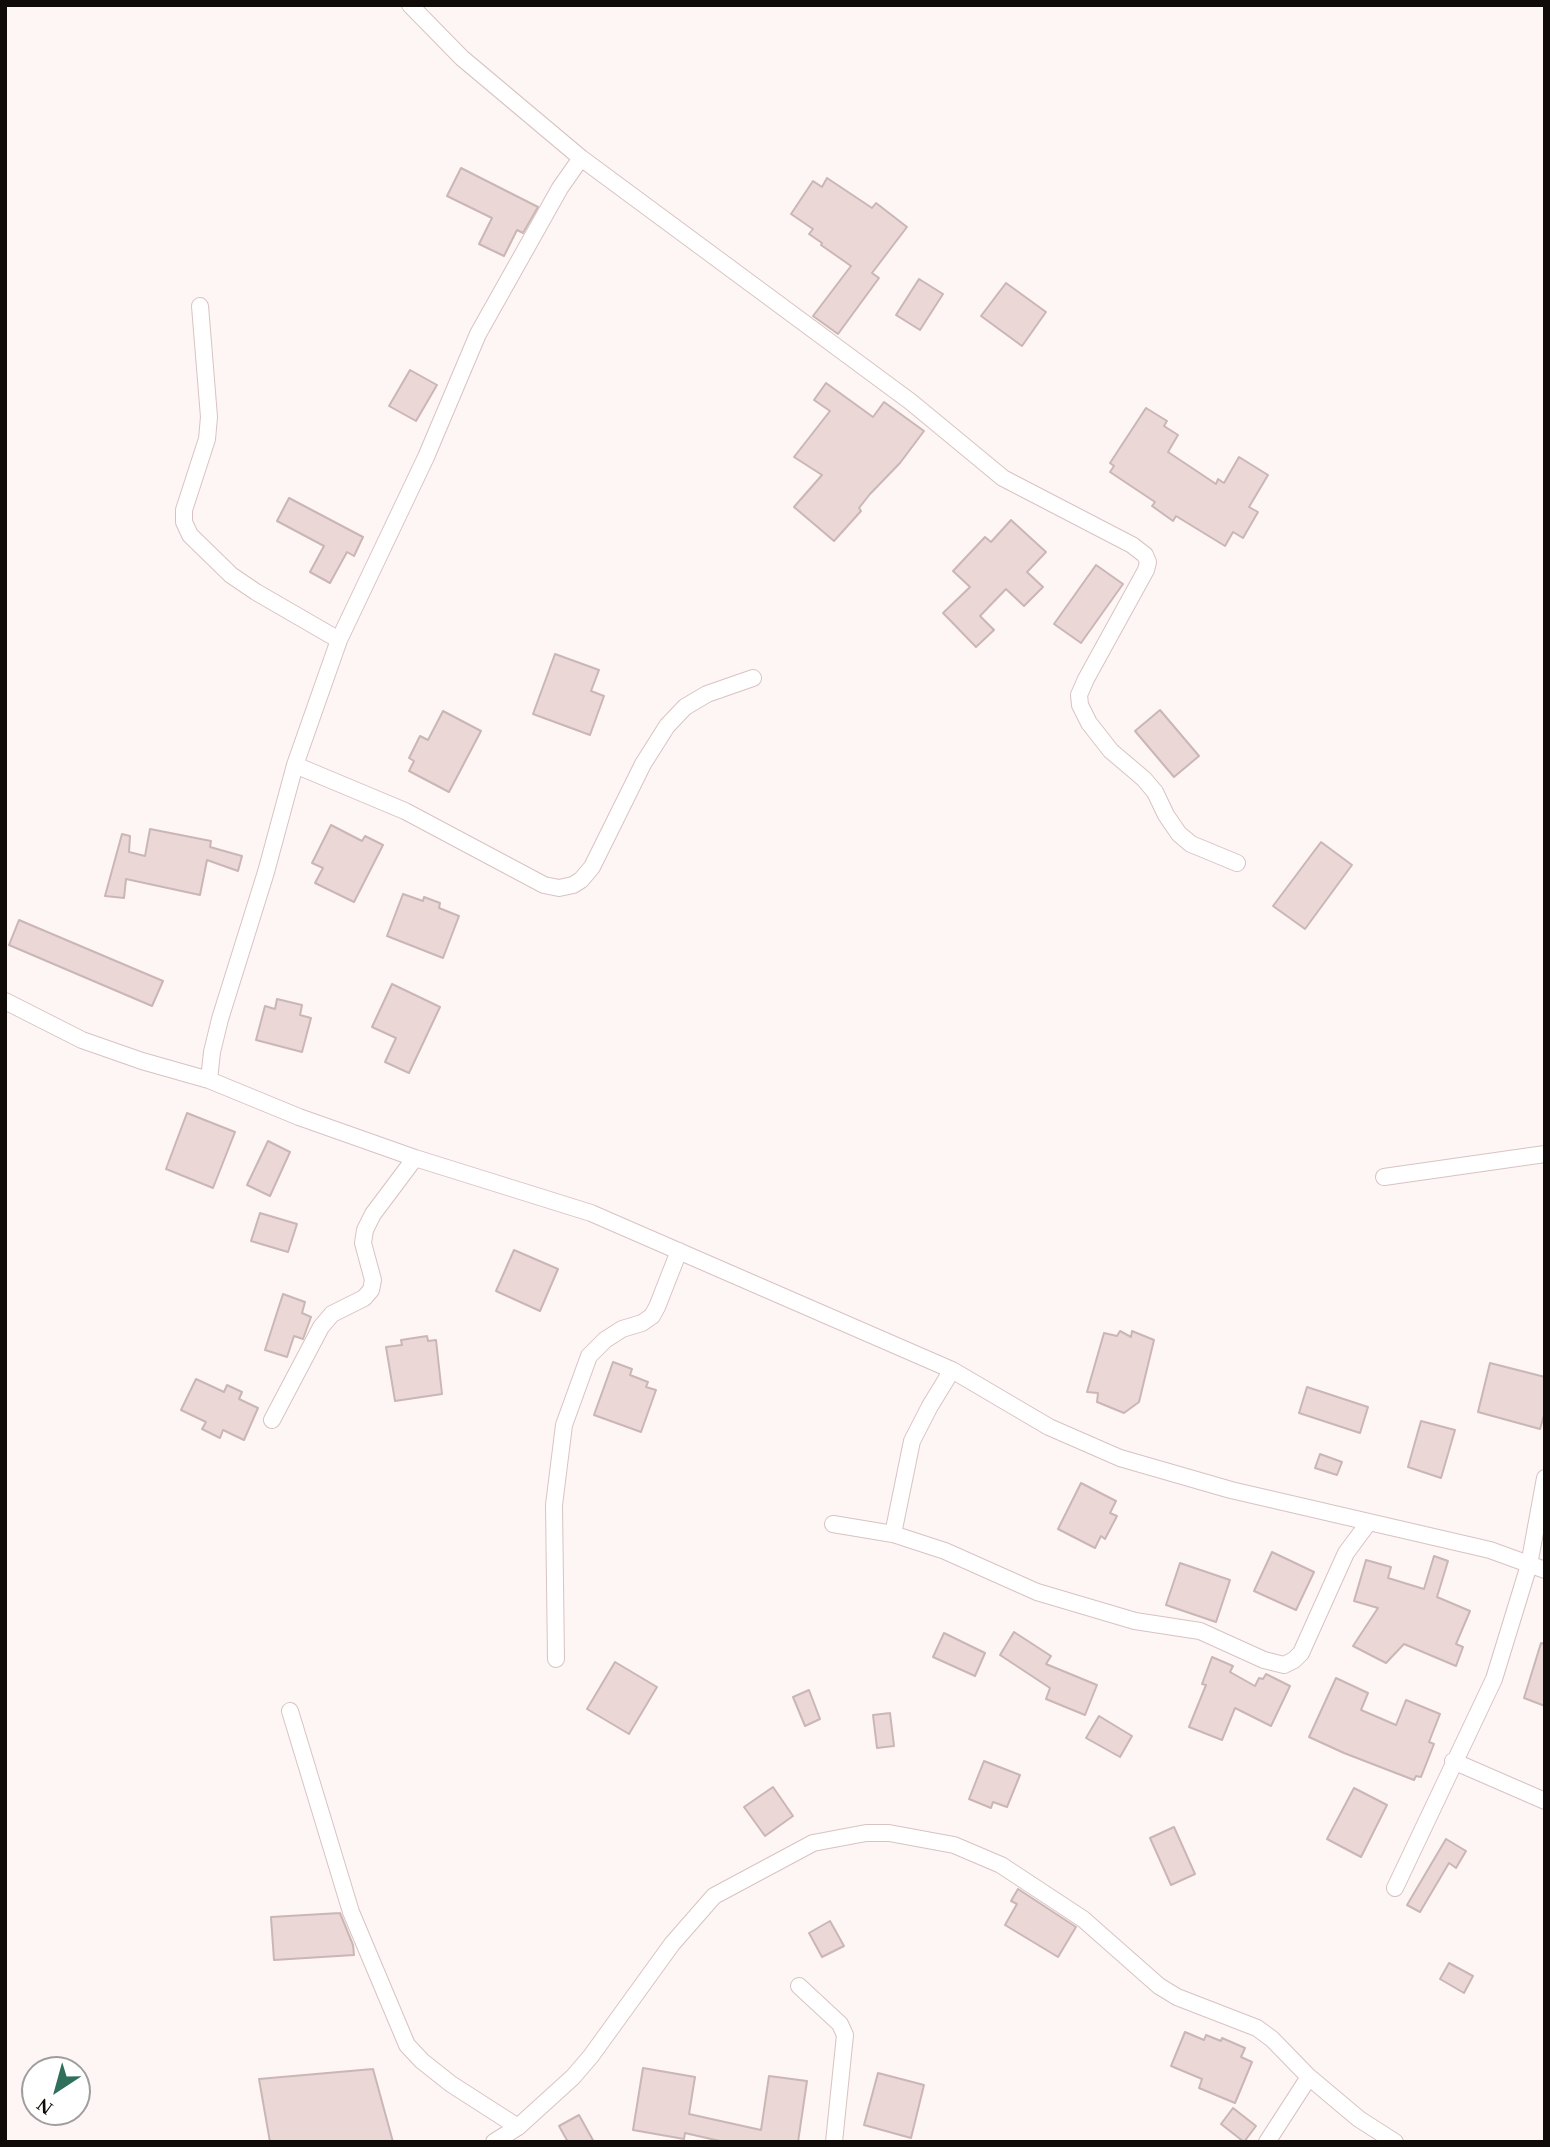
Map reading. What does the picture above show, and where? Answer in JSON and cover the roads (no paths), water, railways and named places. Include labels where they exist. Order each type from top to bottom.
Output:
[{"type":"street","points":[[410,5],[462,58],[581,158],[911,402],[1003,478],[1132,545],[1144,555],[1146,570],[1086,679],[1079,695],[1080,705],[1089,723],[1111,751],[1155,792],[1179,834],[1191,844],[1237,863]]},
{"type":"street","points":[[209,1080],[220,1019],[266,872],[295,765],[339,640],[426,457],[478,334],[560,188],[581,158]]},
{"type":"street","points":[[200,306],[209,417],[208,439],[184,510],[184,522],[190,536],[231,575],[339,640]]},
{"type":"street","points":[[295,765],[405,811],[544,885],[559,888],[581,880],[592,867],[643,764],[667,726],[685,707],[707,694],[753,678]]},
{"type":"street","points":[[5,1001],[82,1040],[209,1080],[299,1117],[415,1158],[591,1213],[953,1370],[1049,1427],[1120,1458],[1231,1490],[1490,1550],[1537,1567]]},
{"type":"street","points":[[1384,1177],[1545,1154]]},
{"type":"street","points":[[272,1420],[321,1327],[332,1314],[364,1298],[371,1290],[373,1280],[363,1244],[365,1230],[373,1214],[415,1158]]},
{"type":"street","points":[[556,1659],[554,1505],[564,1425],[589,1356],[614,1334],[652,1316],[679,1251]]},
{"type":"street","points":[[893,1534],[912,1441],[953,1370]]},
{"type":"street","points":[[1395,1888],[1494,1679],[1537,1567],[1545,1478]]},
{"type":"street","points":[[833,1524],[893,1534],[946,1551],[1037,1592],[1135,1621],[1200,1631],[1264,1660],[1284,1665],[1301,1653],[1346,1553],[1368,1522]]},
{"type":"street","points":[[290,1712],[351,1912],[407,2045],[422,2062],[451,2084],[518,2127]]},
{"type":"street","points":[[1454,1761],[1545,1801]]},
{"type":"street","points":[[494,2142],[518,2127],[573,2077],[672,1944],[715,1896],[813,1843],[866,1833],[889,1833],[954,1845],[1001,1864],[1083,1919],[1159,1986],[1177,1997],[1257,2028],[1359,2119],[1395,2142]]},
{"type":"street","points":[[799,1986],[840,2024],[845,2035],[834,2142]]},
{"type":"street","points":[[1267,2142],[1309,2077]]}]
